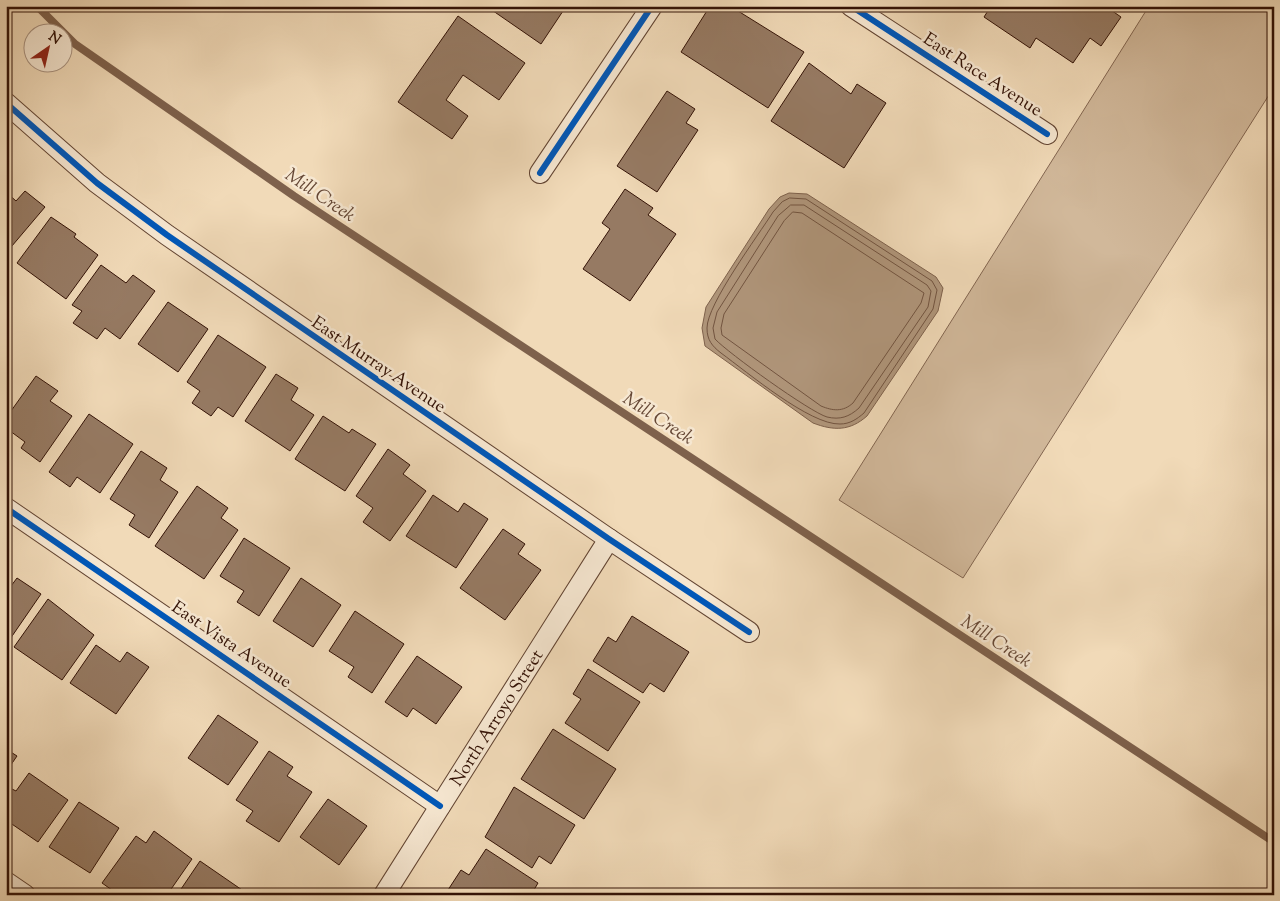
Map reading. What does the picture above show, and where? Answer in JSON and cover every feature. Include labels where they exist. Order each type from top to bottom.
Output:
[{"type":"street","points":[[540,173],[652,6]]},
{"type":"street","name":"East Race Avenue","points":[[851,6],[1047,134]]},
{"type":"street","name":"East Murray Avenue","points":[[6,103],[97,183],[167,235],[609,539],[749,632]]},
{"type":"street","name":"East Vista Avenue","points":[[6,508],[440,806]]},
{"type":"street","name":"North Arroyo Street","points":[[384,895],[609,539]]},
{"type":"street","points":[[6,882],[25,895]]},
{"type":"shaded area","points":[[1149,6],[1274,6],[1274,87],[963,578],[839,500]]},
{"type":"water","points":[[789,193],[807,194],[936,277],[943,288],[938,311],[867,416],[848,427],[835,428],[813,423],[705,346],[702,328],[706,307],[769,209],[780,197]]},
{"type":"building","points":[[486,6],[563,6],[565,8],[541,44]]},
{"type":"building","points":[[710,6],[730,6],[804,52],[768,108],[681,52]]},
{"type":"building","points":[[991,6],[1075,6],[1079,9],[1081,6],[1105,6],[1121,17],[1101,46],[1090,38],[1073,63],[1036,38],[1030,48],[984,17]]},
{"type":"building","points":[[458,16],[525,63],[499,100],[463,75],[446,100],[468,116],[452,139],[398,102]]},
{"type":"building","points":[[809,63],[851,94],[857,84],[886,103],[844,168],[771,121]]},
{"type":"building","points":[[667,91],[695,109],[686,123],[698,130],[657,192],[617,166]]},
{"type":"building","points":[[625,189],[653,208],[648,215],[676,234],[630,301],[583,269],[610,229],[602,223]]},
{"type":"building","points":[[25,191],[45,207],[6,253],[6,192],[16,201]]},
{"type":"building","points":[[51,217],[76,234],[74,237],[98,255],[66,299],[17,263]]},
{"type":"building","points":[[101,265],[126,283],[133,275],[155,291],[120,339],[105,328],[97,339],[73,323],[82,311],[72,305]]},
{"type":"building","points":[[168,302],[208,329],[178,372],[138,344]]},
{"type":"building","points":[[218,335],[266,367],[233,417],[218,407],[211,416],[192,403],[200,391],[187,382]]},
{"type":"building","points":[[276,374],[298,388],[291,400],[314,415],[290,451],[245,421]]},
{"type":"building","points":[[36,376],[58,391],[50,401],[72,416],[40,462],[21,448],[25,442],[6,428],[6,418]]},
{"type":"building","points":[[89,414],[133,444],[100,493],[77,477],[70,487],[49,472]]},
{"type":"building","points":[[323,416],[349,433],[352,429],[376,444],[345,491],[295,459]]},
{"type":"building","points":[[388,449],[410,465],[403,474],[426,491],[390,541],[363,522],[373,508],[356,496]]},
{"type":"building","points":[[141,451],[167,468],[160,480],[178,492],[149,538],[129,525],[135,515],[110,499]]},
{"type":"building","points":[[197,486],[228,508],[221,518],[238,530],[204,579],[155,546]]},
{"type":"building","points":[[433,495],[458,512],[464,503],[488,519],[456,568],[406,536]]},
{"type":"building","points":[[503,529],[525,544],[518,554],[541,570],[505,620],[460,588]]},
{"type":"building","points":[[244,538],[290,568],[259,616],[237,602],[244,591],[220,576]]},
{"type":"building","points":[[17,578],[41,594],[8,642],[6,582],[11,586]]},
{"type":"building","points":[[301,578],[341,605],[313,647],[273,621]]},
{"type":"building","points":[[48,599],[94,635],[62,680],[14,647]]},
{"type":"building","points":[[355,611],[404,644],[372,693],[348,677],[354,667],[329,651]]},
{"type":"building","points":[[632,616],[689,652],[664,692],[650,683],[643,693],[593,661],[608,637],[616,642]]},
{"type":"building","points":[[96,645],[120,662],[127,652],[149,667],[116,714],[70,683]]},
{"type":"building","points":[[417,656],[462,687],[436,724],[413,708],[407,717],[385,702]]},
{"type":"building","points":[[588,669],[640,702],[608,751],[565,723],[581,699],[573,694]]},
{"type":"building","points":[[218,715],[258,742],[228,785],[188,758]]},
{"type":"building","points":[[553,729],[616,769],[584,819],[521,779]]},
{"type":"building","points":[[6,749],[17,756],[6,772]]},
{"type":"building","points":[[269,751],[293,767],[287,776],[312,792],[279,842],[246,821],[253,811],[236,800]]},
{"type":"building","points":[[29,773],[68,800],[38,842],[6,820],[6,786],[16,791]]},
{"type":"building","points":[[514,787],[575,825],[551,864],[539,856],[532,868],[485,837]]},
{"type":"building","points":[[328,799],[367,826],[339,865],[300,837]]},
{"type":"building","points":[[79,802],[119,828],[90,873],[49,847]]},
{"type":"building","points":[[154,831],[192,859],[167,895],[119,895],[102,883],[136,836],[146,843]]},
{"type":"building","points":[[486,849],[538,883],[531,895],[446,893],[461,870],[469,875]]},
{"type":"building","points":[[200,861],[245,892],[244,895],[177,895]]},
{"type":"waterway","name":"Mill Creek","points":[[37,6],[75,44],[294,196],[1274,842]]},
{"type":"cycle path","points":[[540,173],[652,6]]},
{"type":"cycle path","points":[[851,6],[1047,134]]},
{"type":"cycle path","points":[[6,103],[97,183],[167,235],[609,539],[749,632]]},
{"type":"cycle path","points":[[6,508],[440,806]]}]
